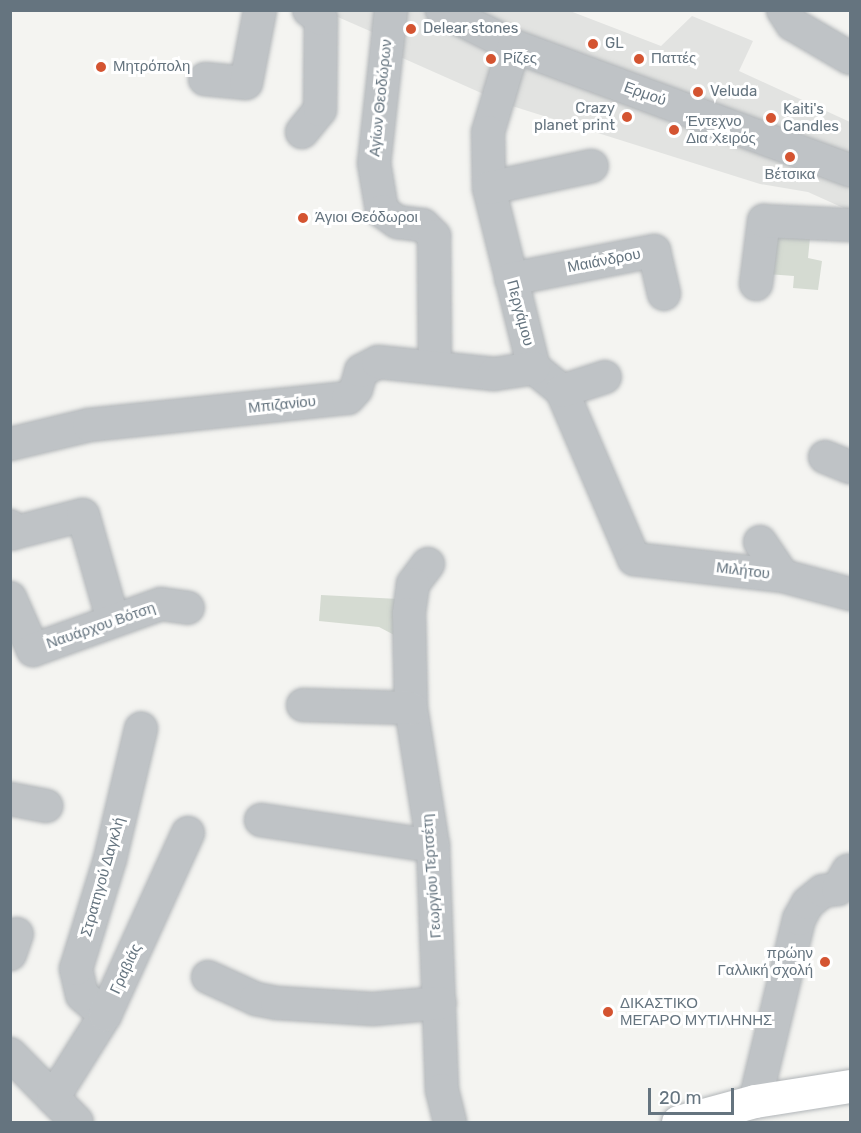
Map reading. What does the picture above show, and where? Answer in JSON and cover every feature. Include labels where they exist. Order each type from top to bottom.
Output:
[{"type":"main road","points":[[678,1122],[755,1101],[850,1086]]},
{"type":"street","points":[[205,79],[246,83],[260,10]]},
{"type":"street","name":"Αγίων Θεοδώρων","points":[[391,10],[374,163],[382,211],[397,222],[423,225],[434,236],[435,365]]},
{"type":"street","name":"Ερμού","points":[[442,10],[514,46],[850,170]]},
{"type":"street","points":[[783,10],[792,24],[850,58]]},
{"type":"street","points":[[302,132],[320,110],[321,19],[305,12]]},
{"type":"street","name":"Περγάμου","points":[[514,46],[489,132],[489,188],[534,368]]},
{"type":"street","points":[[489,188],[592,166]]},
{"type":"street","points":[[756,284],[764,221],[850,225]]},
{"type":"street","name":"Μαιάνδρου","points":[[511,279],[654,251],[664,294]]},
{"type":"street","name":"Μπιζανίου","points":[[10,444],[89,425],[348,398],[356,389],[361,371],[369,364],[435,365],[494,374],[534,368]]},
{"type":"street","points":[[534,368],[562,391],[605,377]]},
{"type":"street","name":"Μιλήτου","points":[[562,391],[634,559],[783,576],[850,594]]},
{"type":"street","points":[[10,526],[13,533],[83,515],[113,620]]},
{"type":"street","points":[[760,542],[783,576]]},
{"type":"street","name":"Γεωργίου Τερτσέτη","points":[[428,564],[413,584],[411,708],[433,846],[442,1090],[450,1122]]},
{"type":"street","name":"Ναυάρχου Βότση","points":[[10,598],[33,650],[161,604],[188,608]]},
{"type":"street","points":[[303,705],[411,708]]},
{"type":"street","name":"Στρατηγού Δαγκλή","points":[[105,1015],[82,995],[76,969],[110,859],[141,729]]},
{"type":"street","points":[[10,799],[46,806]]},
{"type":"street","points":[[261,820],[433,846]]},
{"type":"street","name":"Γραβιάς","points":[[69,1115],[105,1015],[188,833]]},
{"type":"street","points":[[755,1101],[799,919],[808,903],[823,891],[838,889],[848,871]]},
{"type":"street","points":[[208,977],[256,999],[277,1003],[373,1009],[440,1003]]},
{"type":"street","points":[[10,1054],[69,1115]]},
{"type":"shaded area","points":[[324,11],[387,11],[379,35]]},
{"type":"shaded area","points":[[398,11],[570,11],[661,46],[692,16],[753,41],[739,71],[850,122],[850,211],[808,192],[760,184],[506,104],[389,52]]},
{"type":"shaded area","points":[[771,235],[810,238],[808,258],[822,261],[818,290],[793,288],[794,276],[767,274]]},
{"type":"shaded area","points":[[321,595],[399,599],[398,637],[379,627],[319,621]]},
{"type":"place","name":"Delear stones","points":[[411,29]]},
{"type":"place","name":"GL","points":[[593,44]]},
{"type":"place","name":"Ρίζες","points":[[491,59]]},
{"type":"place","name":"Παττές","points":[[639,59]]},
{"type":"place","name":"Μητρόπολη","points":[[101,67]]},
{"type":"place","name":"Veluda","points":[[698,92]]},
{"type":"place","name":"Crazy planet print","points":[[627,117]]},
{"type":"place","name":"Kaiti's Candles","points":[[771,118]]},
{"type":"place","name":"Έντεχνο Δια Χειρός","points":[[674,130]]},
{"type":"place","name":"Βέτσικα","points":[[790,157]]},
{"type":"place","name":"Άγιοι Θεόδωροι","points":[[303,218]]},
{"type":"place","name":"πρώην Γαλλική σχολή","points":[[825,962]]},
{"type":"place","name":"ΔΙΚΑΣΤΙΚΟ ΜΕΓΑΡΟ ΜΥΤΙΛΗΝΗΣ","points":[[608,1012]]}]
